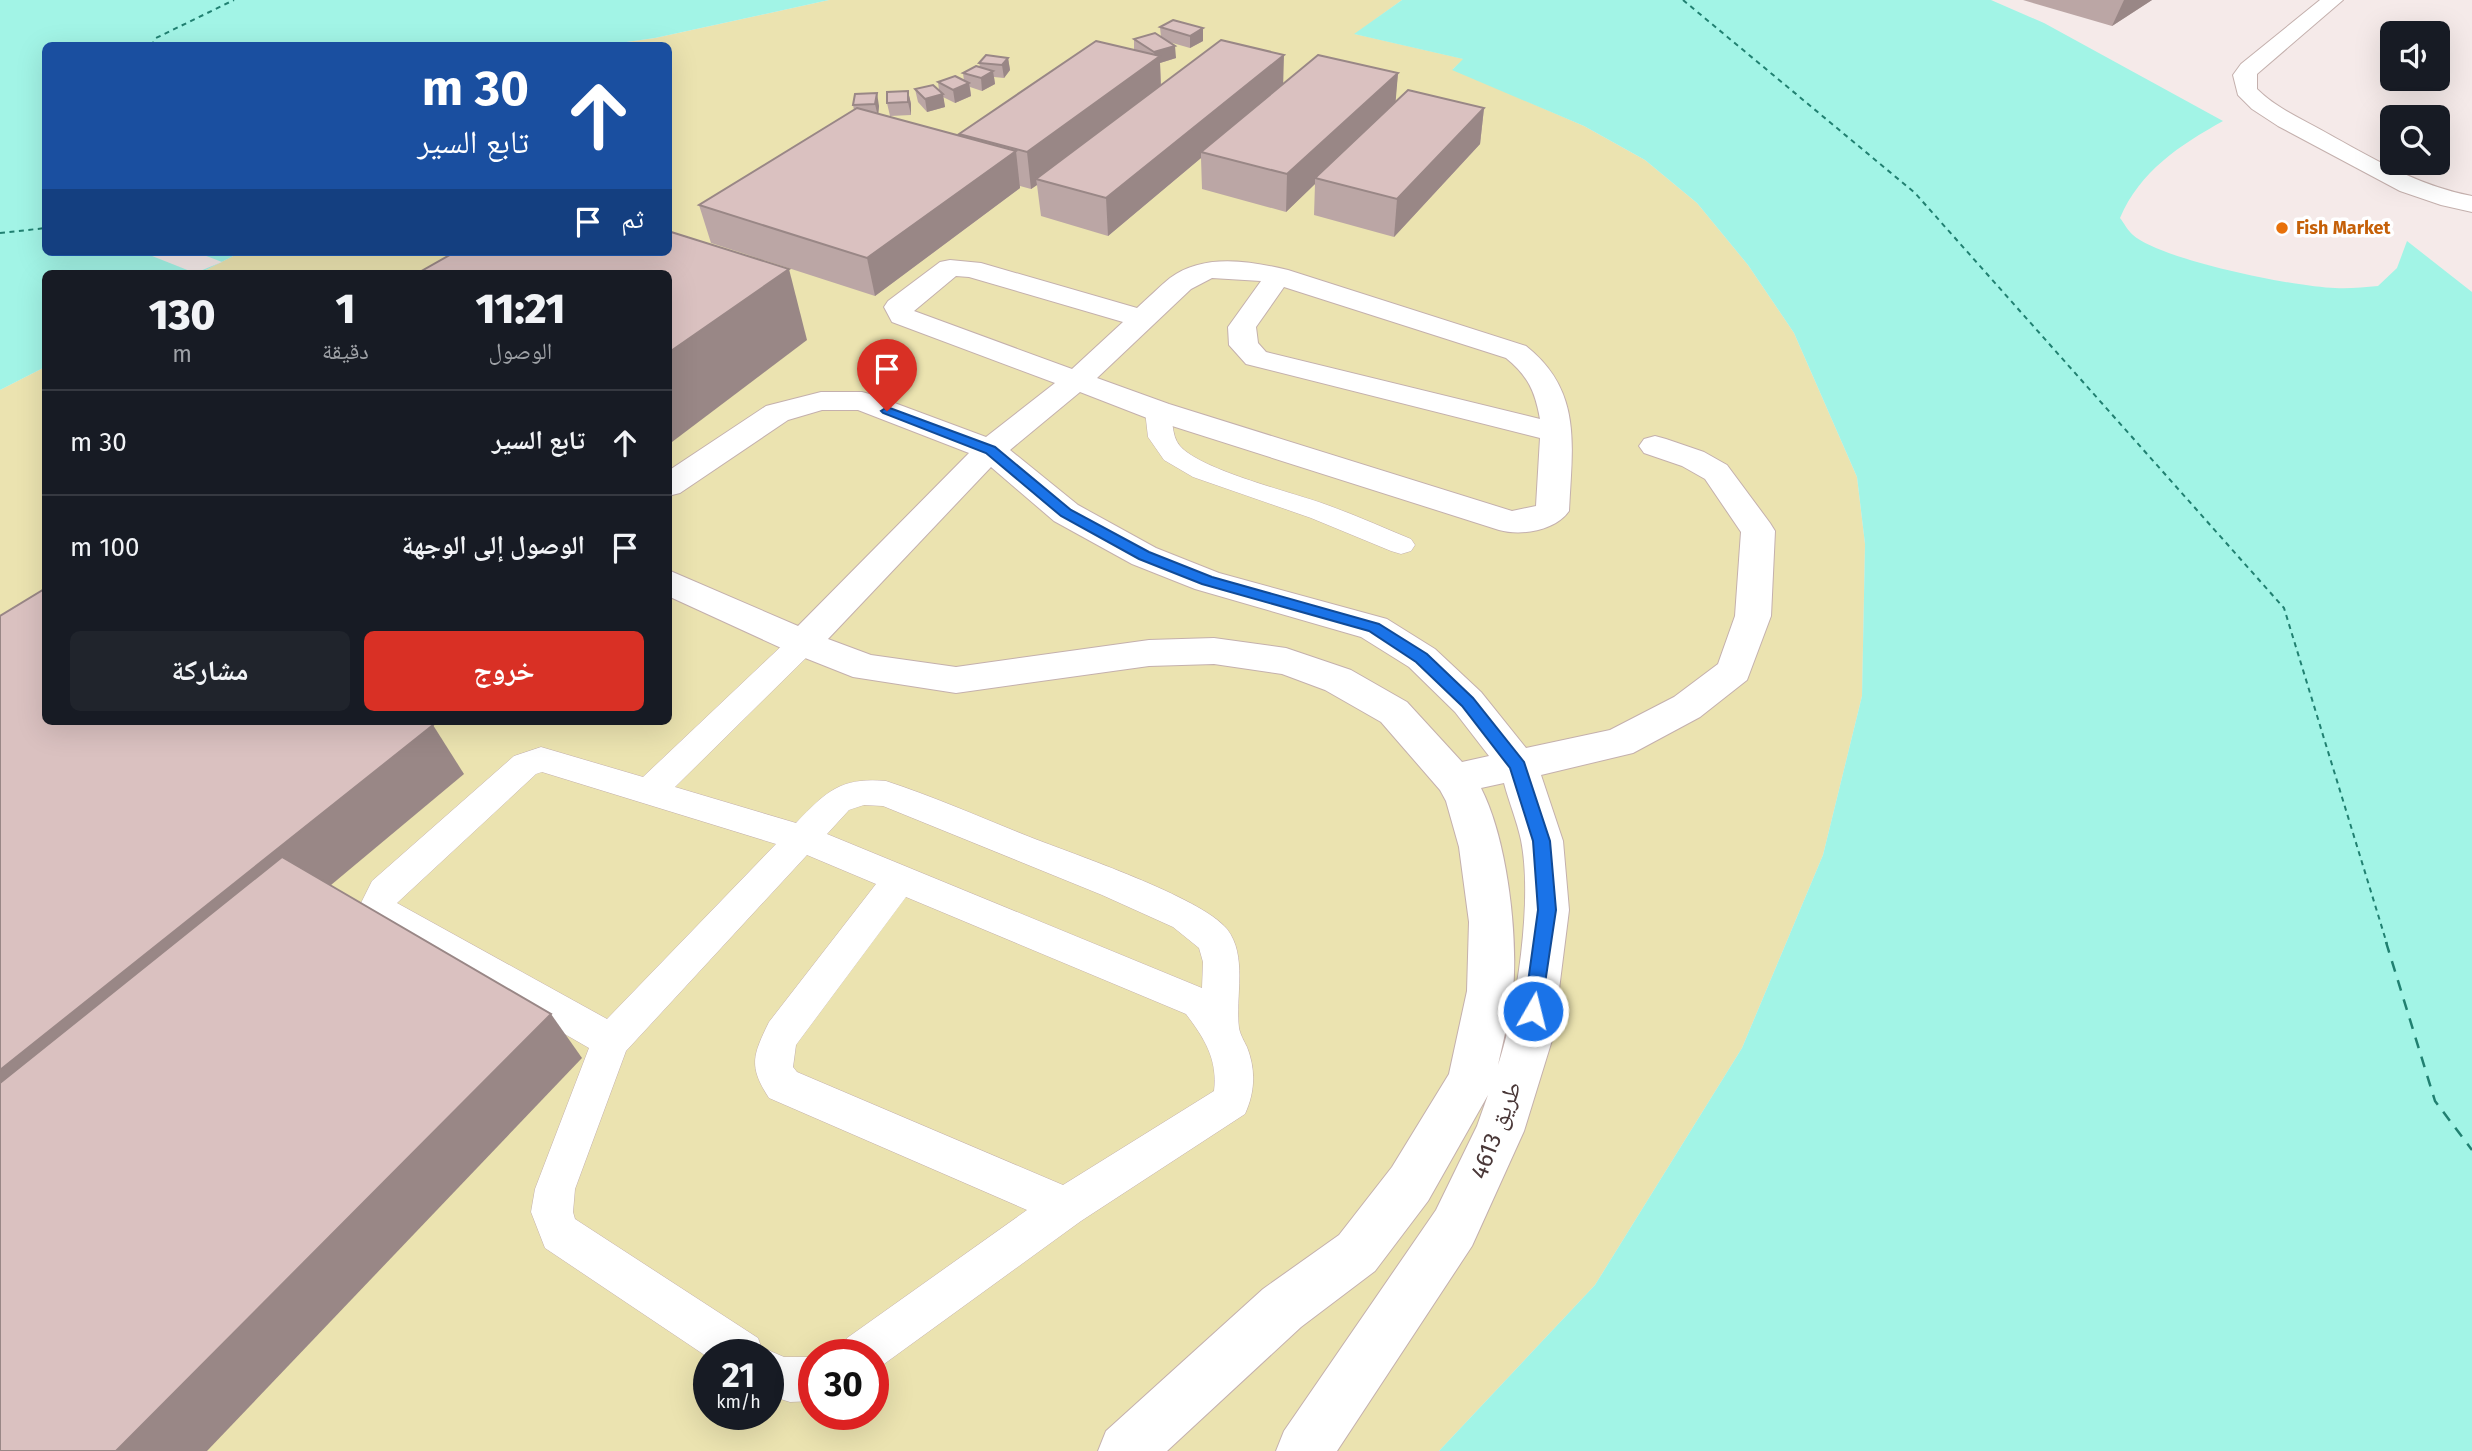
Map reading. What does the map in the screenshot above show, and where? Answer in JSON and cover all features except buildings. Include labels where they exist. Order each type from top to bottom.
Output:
[{"type":"street","points":[[2333,0],[2249,69],[2244,75],[2246,90],[2272,112],[2395,181],[2468,203],[2472,231]]},
{"type":"street","points":[[803,643],[990,450],[1077,380],[1144,319],[1181,283],[1207,270],[1247,270],[1278,276],[1516,352],[1538,371],[1549,393],[1556,432],[1552,511],[1537,519],[1511,522],[1158,411],[1077,380],[902,316],[898,307],[950,268],[971,270],[1144,319]]},
{"type":"street","points":[[1278,276],[1242,327],[1244,345],[1256,358],[1556,432]]},
{"type":"street","points":[[672,482],[777,414],[821,401],[862,401],[990,450],[1066,513],[1144,556],[1207,581],[1374,628],[1422,658],[1468,702],[1518,766]]},
{"type":"street","points":[[1454,779],[1619,743],[1687,707],[1734,671],[1753,616],[1758,531],[1716,472],[1693,459],[1655,446]]},
{"type":"street","points":[[672,584],[803,643],[866,668],[956,680],[1149,653],[1214,651],[1286,661],[1338,680],[1394,712],[1454,779],[1465,799],[1480,848],[1492,922],[1490,991],[1471,1080],[1410,1184],[1357,1253],[1282,1308],[1126,1451]]},
{"type":"street","name":"طريق 4613","points":[[1304,1451],[1454,1228],[1500,1131],[1530,1037],[1547,910],[1542,841],[1518,766]]},
{"type":"lane","points":[[1158,411],[1161,437],[1173,454],[1202,471],[1321,512],[1401,545]]},
{"type":"lane","points":[[650,791],[803,643]]},
{"type":"lane","points":[[611,1041],[382,912],[379,903],[384,891],[525,765],[541,760],[554,761],[801,838],[1199,1003],[1220,1029],[1232,1053],[1236,1083],[1231,1101],[1066,1207],[884,1339]]},
{"type":"lane","points":[[719,1339],[560,1233],[552,1212],[555,1189],[611,1041],[836,801],[863,792],[886,794],[1114,885],[1185,917],[1214,939],[1221,962],[1220,1029]]},
{"type":"lane","points":[[900,878],[782,1034],[777,1045],[773,1071],[783,1085],[1066,1207]]},
{"type":"shaded area","points":[[829,0],[1402,0],[1355,34],[1464,59],[1453,69],[1584,126],[1645,160],[1697,203],[1748,265],[1794,333],[1857,477],[1865,544],[1862,696],[1823,855],[1742,1048],[1595,1285],[1439,1451],[0,1451],[0,390],[42,369],[42,725],[672,725],[672,270],[206,270],[233,256],[672,256],[672,42],[626,42]]},
{"type":"water","points":[[0,0],[829,0],[626,42],[42,42],[42,256],[233,256],[206,270],[42,270],[42,369],[0,390]]},
{"type":"water","points":[[1402,0],[1991,0],[2044,23],[2223,121],[2163,161],[2138,186],[2128,201],[2120,218],[2131,233],[2148,244],[2171,254],[2261,277],[2290,283],[2346,288],[2378,286],[2397,268],[2407,241],[2472,292],[2472,1451],[1439,1451],[1595,1285],[1742,1048],[1823,855],[1862,696],[1865,544],[1857,477],[1794,333],[1748,265],[1697,203],[1645,160],[1584,126],[1452,70],[1463,59],[1354,34]]},
{"type":"pier","points":[[152,256],[206,256],[222,262],[202,270],[187,270]]},
{"type":"ferry route","points":[[154,42],[156,38],[234,0]]},
{"type":"ferry route","points":[[1683,0],[1915,193],[2284,608],[2387,944]]},
{"type":"ferry route","points":[[0,233],[42,228]]},
{"type":"ferry route","points":[[2386,942],[2435,1101],[2472,1150]]},
{"type":"place","name":"Fish Market","points":[[2282,228]]},
{"type":"route","points":[[887,411],[990,450],[1066,513],[1144,556],[1207,581],[1374,628],[1422,658],[1468,702],[1518,766],[1542,841],[1547,910],[1533,1011]]}]
